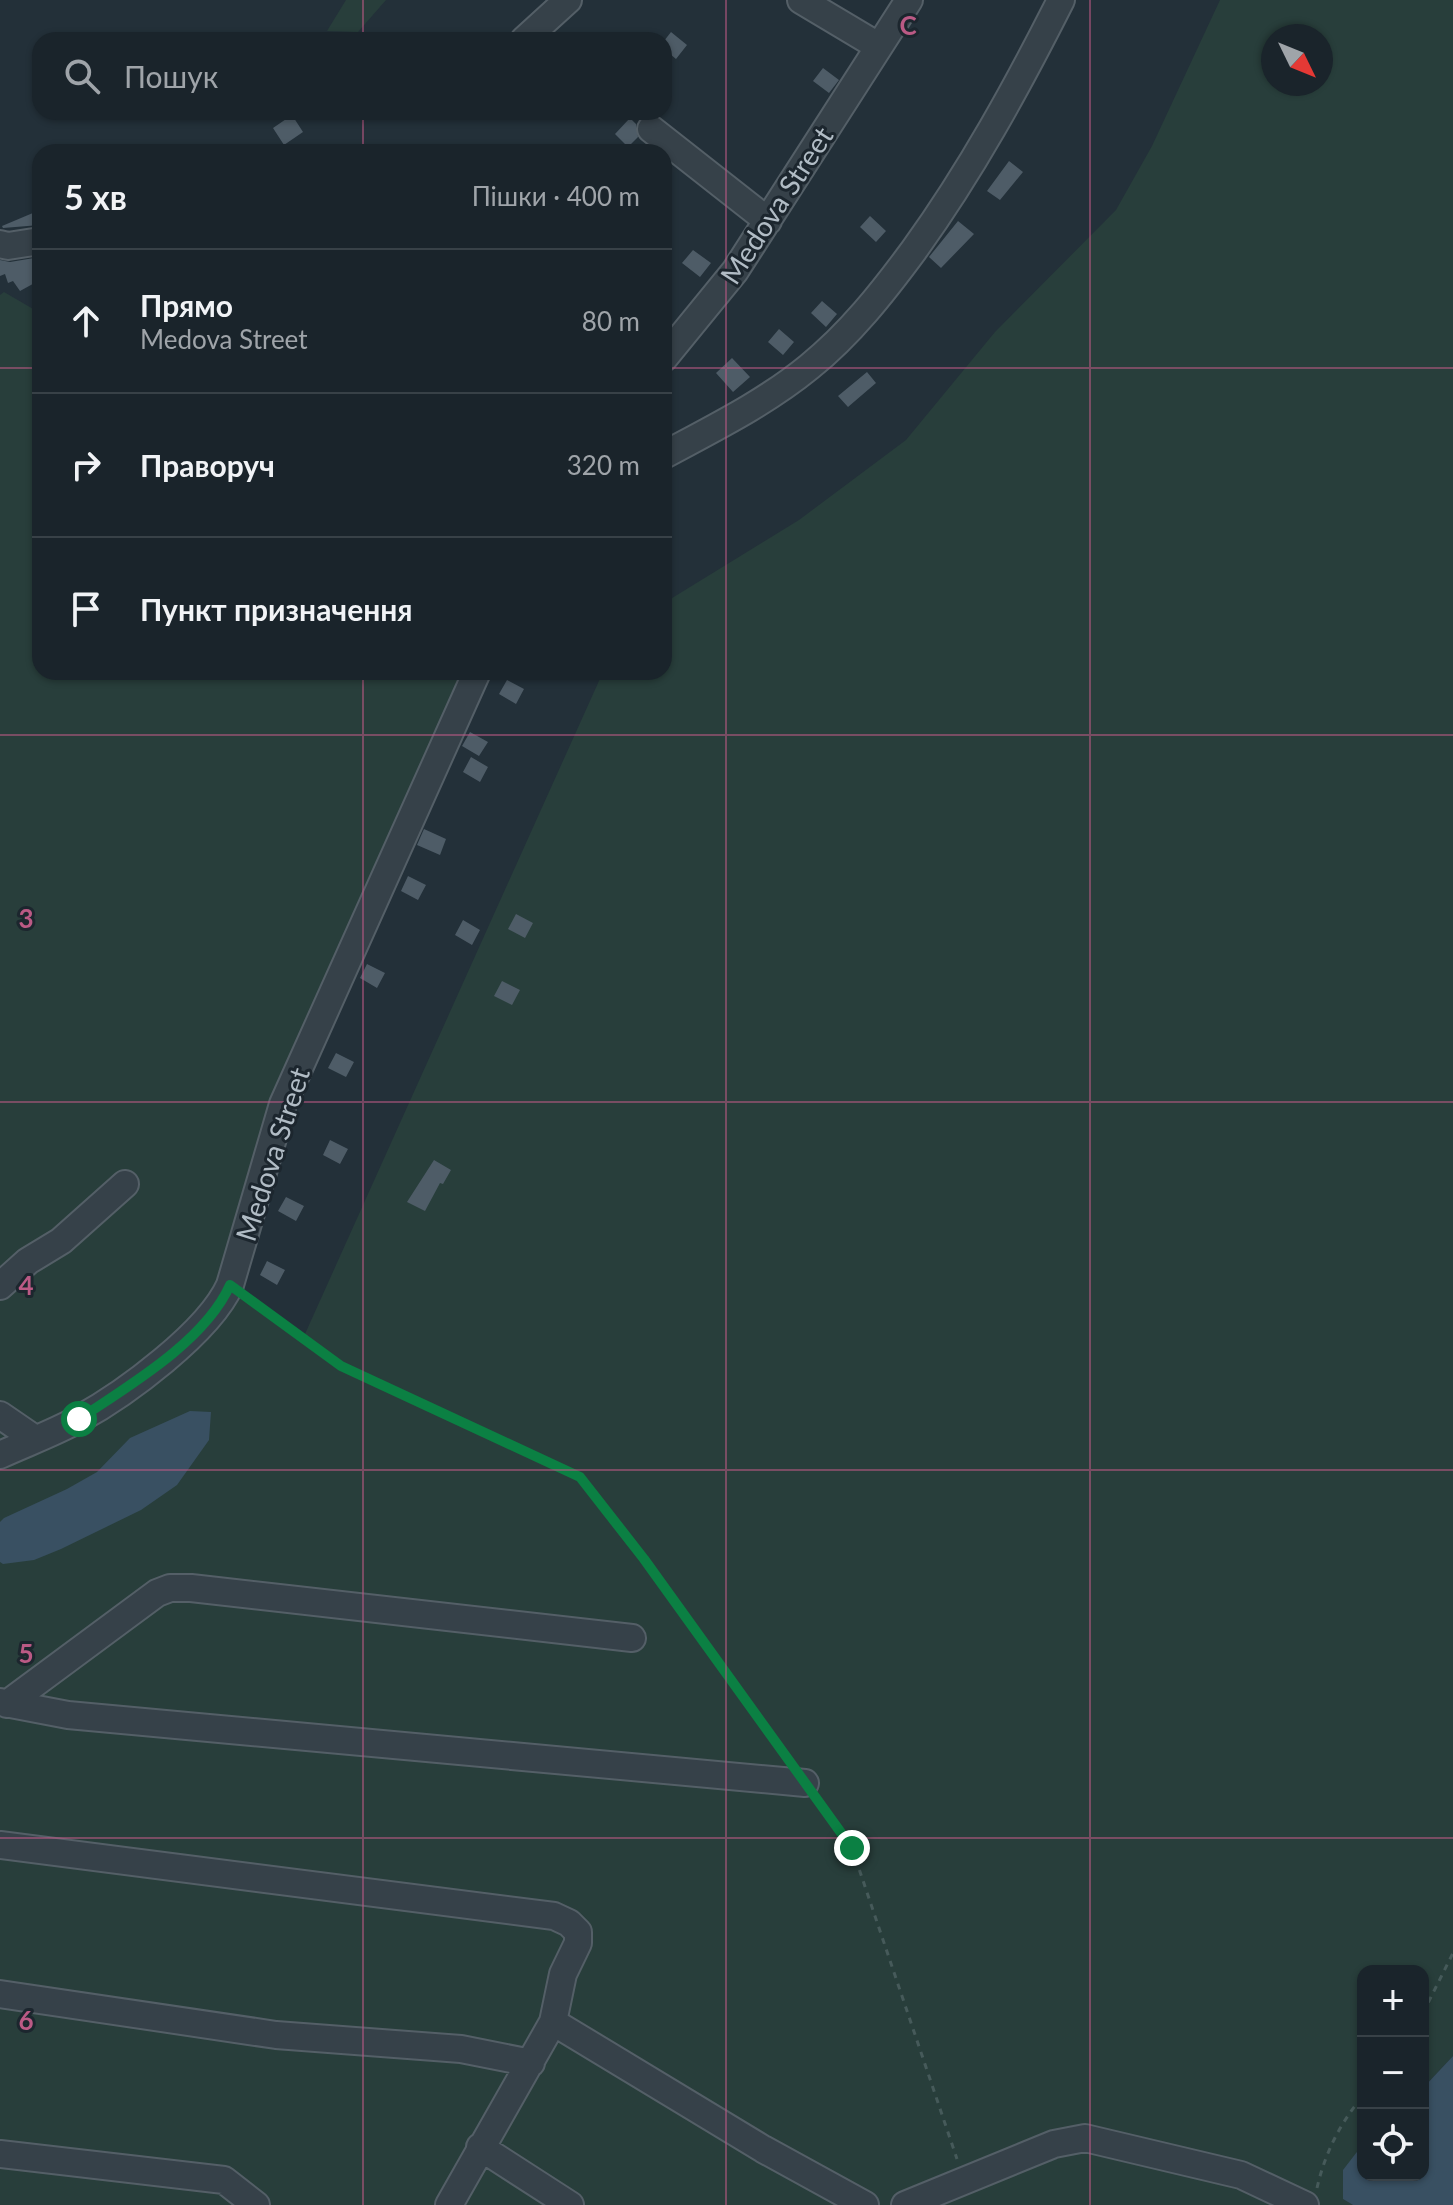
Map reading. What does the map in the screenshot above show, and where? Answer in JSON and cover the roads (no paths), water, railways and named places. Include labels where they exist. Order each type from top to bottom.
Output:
[{"type":"street","points":[[533,32],[568,0]]},
{"type":"street","points":[[801,0],[878,46]]},
{"type":"street","name":"Medova Street","points":[[672,348],[735,271],[909,0]]},
{"type":"street","points":[[672,451],[760,402],[809,367],[888,286],[943,210],[986,142],[1061,0]]},
{"type":"street","points":[[651,129],[670,144]]},
{"type":"street","points":[[672,146],[768,221]]},
{"type":"street","points":[[0,244],[8,246],[32,242]]},
{"type":"street","name":"Medova Street","points":[[0,1455],[79,1419],[175,1350],[222,1302],[230,1285],[283,1104],[473,680]]},
{"type":"street","points":[[0,1286],[28,1261],[61,1241],[125,1184]]},
{"type":"street","points":[[0,1415],[35,1439]]},
{"type":"street","points":[[4,1703],[157,1593],[170,1588],[632,1638]]},
{"type":"street","points":[[4,1703],[68,1715],[805,1783]]},
{"type":"street","points":[[0,1845],[554,1916],[569,1923],[578,1932],[578,1943],[563,1974],[553,2022],[449,2205]]},
{"type":"street","points":[[0,1994],[276,2035],[461,2049],[531,2063]]},
{"type":"street","points":[[553,2022],[763,2149],[865,2205]]},
{"type":"street","points":[[905,2205],[1054,2144],[1085,2138],[1241,2175],[1310,2199]]},
{"type":"street","points":[[480,2147],[570,2205]]},
{"type":"street","points":[[0,2154],[224,2180],[256,2205]]},
{"type":"water","points":[[190,1411],[211,1412],[209,1440],[177,1485],[141,1510],[61,1549],[34,1560],[0,1562],[0,1522],[4,1518],[97,1472],[130,1438]]},
{"type":"water","points":[[1453,2056],[1453,2205],[1353,2205],[1343,2199],[1343,2170],[1357,2152],[1357,2181],[1429,2181],[1429,2082]]}]
